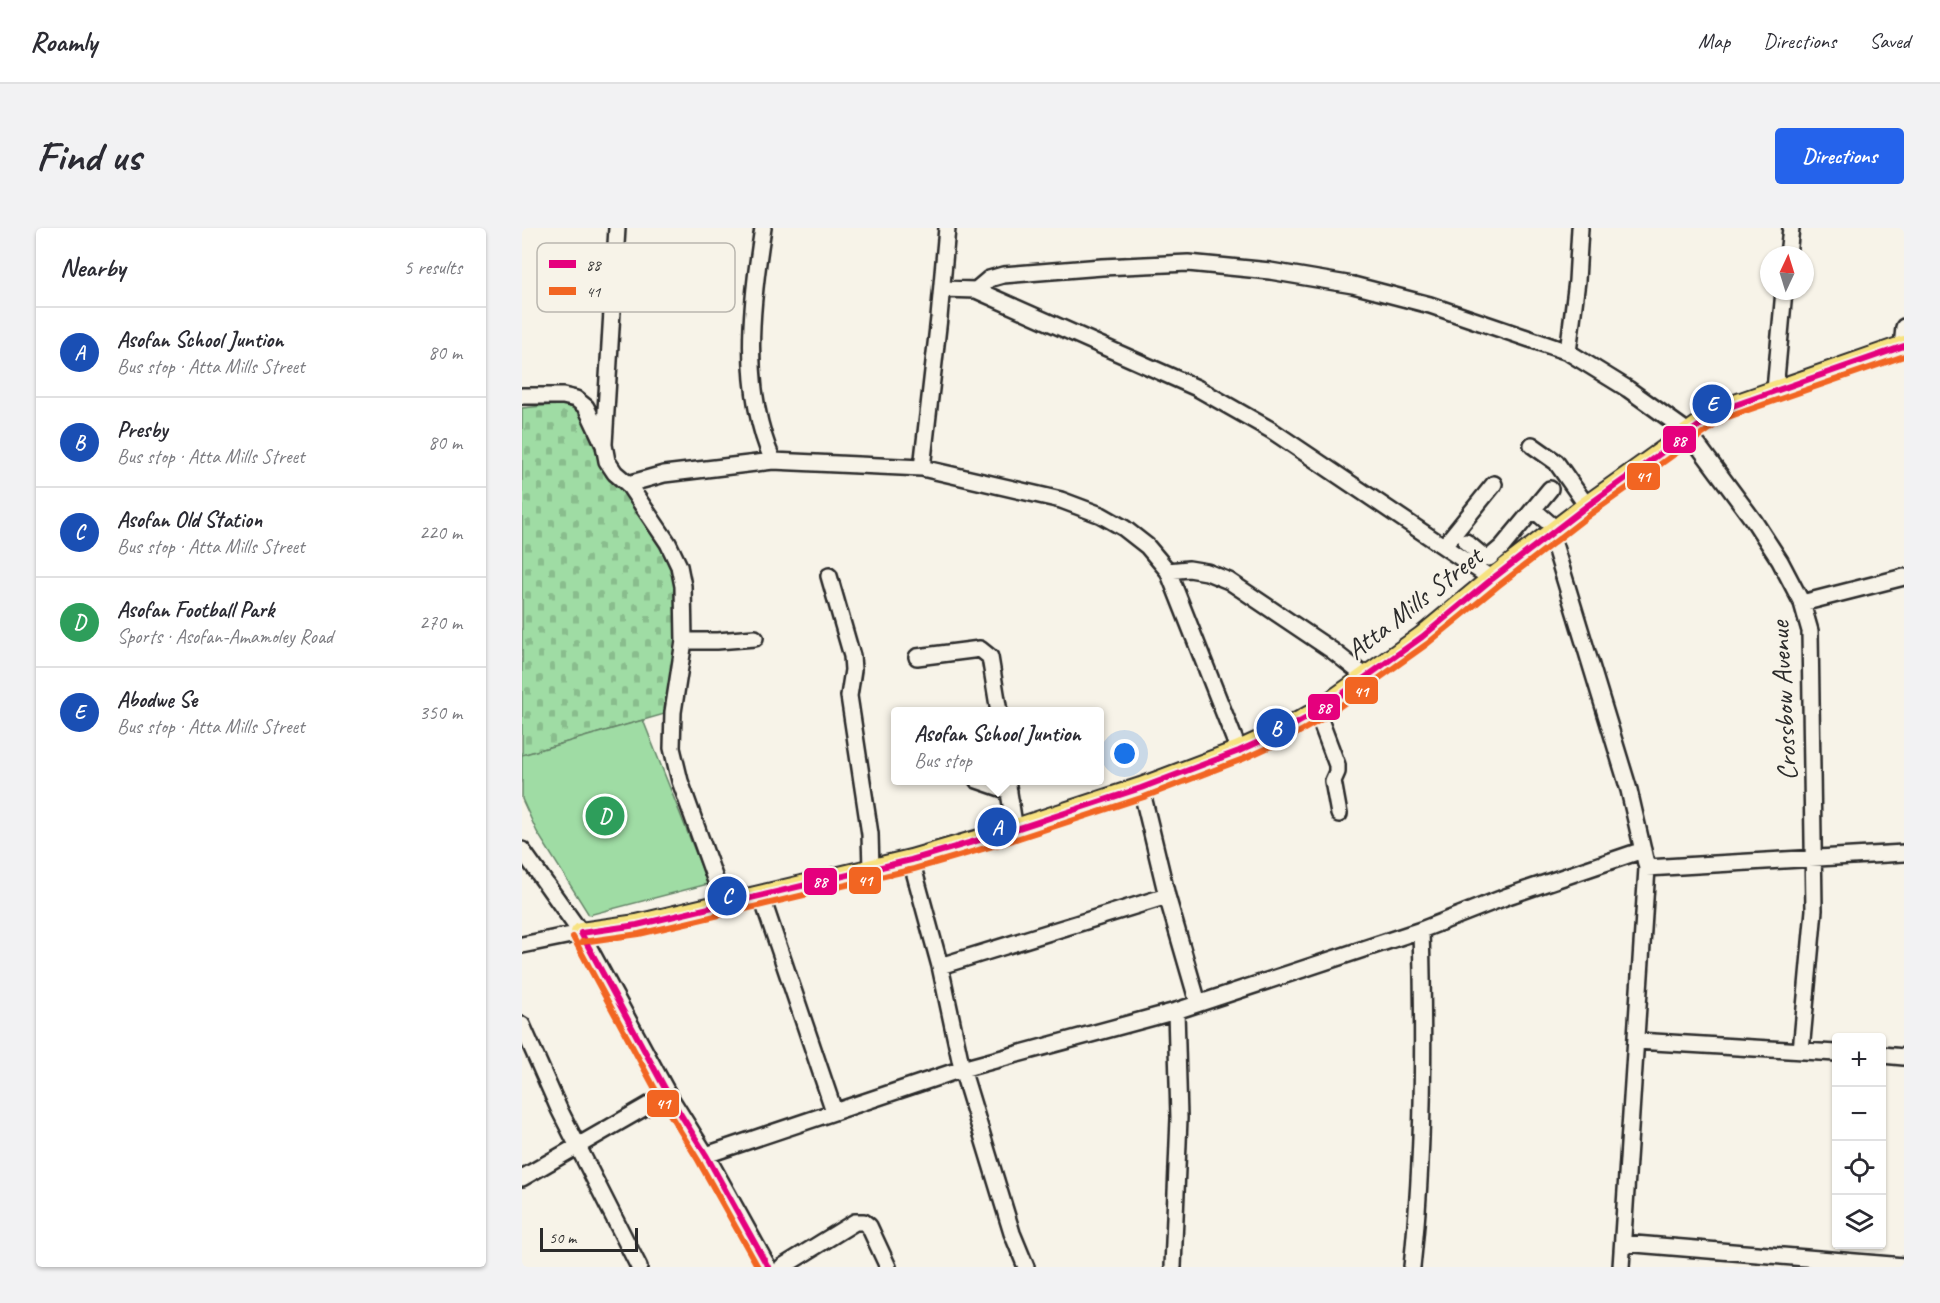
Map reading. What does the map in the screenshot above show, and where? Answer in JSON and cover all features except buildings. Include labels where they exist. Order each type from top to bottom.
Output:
[{"type":"main road","name":"Atta Mills Street","points":[[581,933],[637,926],[911,860],[1015,830],[1141,788],[1239,751],[1317,712],[1422,637],[1516,560],[1720,410],[1903,347]]},
{"type":"street","points":[[616,243],[617,228]]},
{"type":"street","points":[[763,228],[753,289],[752,336],[755,392],[764,440],[773,461]]},
{"type":"street","points":[[922,468],[947,228]]},
{"type":"street","points":[[1568,352],[1577,281],[1580,228]]},
{"type":"street","points":[[1789,246],[1791,228]]},
{"type":"street","name":"Crossbow Avenue","points":[[976,290],[989,279],[1003,275],[1188,263],[1270,271],[1353,285],[1430,305],[1568,352],[1628,388],[1688,432],[1754,521],[1779,561],[1802,603],[1810,631],[1814,910],[1801,1051]]},
{"type":"street","points":[[942,289],[976,290],[1197,388],[1271,430],[1492,579]]},
{"type":"street","points":[[1775,390],[1783,300]]},
{"type":"street","points":[[603,445],[612,312]]},
{"type":"street","points":[[1903,347],[1904,327]]},
{"type":"street","points":[[522,396],[563,396],[576,399],[586,407],[603,445],[607,460],[615,473],[628,484],[668,543],[679,566],[683,586],[684,640],[673,712],[672,748],[680,781],[724,904]]},
{"type":"street","points":[[1532,445],[1556,462],[1587,506]]},
{"type":"street","points":[[628,484],[664,474],[773,461],[922,468],[1061,500],[1101,515],[1124,528],[1148,546],[1168,571],[1239,751]]},
{"type":"street","points":[[1444,546],[1494,484]]},
{"type":"street","points":[[1466,542],[1489,558],[1502,547],[1550,489]]},
{"type":"street","points":[[1534,510],[1554,532],[1629,790],[1647,868],[1621,1267]]},
{"type":"street","points":[[1502,547],[1516,560]]},
{"type":"street","points":[[1168,571],[1189,569],[1207,572],[1229,581],[1334,651],[1366,677]]},
{"type":"street","points":[[829,576],[852,656],[853,670],[849,696],[870,834],[871,869]]},
{"type":"street","points":[[1802,603],[1904,577]]},
{"type":"street","points":[[684,640],[717,641],[755,638]]},
{"type":"street","points":[[917,657],[980,649],[990,657],[998,707]]},
{"type":"street","points":[[1317,712],[1337,765],[1333,781],[1339,814]]},
{"type":"street","points":[[1008,786],[1015,830]]},
{"type":"street","points":[[1141,788],[1167,896],[1198,1003]]},
{"type":"street","points":[[522,850],[581,933],[668,1094],[706,1155],[768,1267]]},
{"type":"street","points":[[706,1155],[962,1069],[1176,1011],[1421,930],[1508,896],[1643,850]]},
{"type":"street","points":[[1647,868],[1904,853]]},
{"type":"street","points":[[911,860],[940,966],[962,1069],[1012,1233],[1026,1267]]},
{"type":"street","points":[[762,895],[834,1111]]},
{"type":"street","points":[[940,966],[1167,896]]},
{"type":"street","points":[[1413,1267],[1423,1024],[1421,930]]},
{"type":"street","points":[[522,945],[581,933]]},
{"type":"street","points":[[1173,1267],[1179,1119],[1176,1011]]},
{"type":"street","points":[[522,1025],[578,1146],[639,1267]]},
{"type":"street","points":[[1637,1041],[1832,1053]]},
{"type":"street","points":[[1886,1055],[1904,1057]]},
{"type":"street","points":[[522,1178],[668,1094]]},
{"type":"street","points":[[782,1267],[855,1222],[864,1222],[869,1226],[888,1267]]},
{"type":"street","points":[[1623,1243],[1803,1263],[1904,1266]]},
{"type":"green space","points":[[565,404],[580,412],[606,476],[625,494],[664,554],[676,583],[678,634],[668,713],[522,755],[522,408]]},
{"type":"green space","points":[[643,720],[708,884],[589,915],[537,832],[522,799],[522,755]]},
{"type":"transit line","name":"88","points":[[581,933],[637,925],[911,860],[1010,831],[1141,788],[1239,751],[1317,712],[1422,637],[1492,579],[1587,506],[1721,410],[1904,346]]},
{"type":"transit line","name":"41","points":[[582,942],[639,934],[914,869],[1013,840],[1144,797],[1243,759],[1289,738],[1322,719],[1427,644],[1592,513],[1725,418],[1904,356]]},
{"type":"transit line","name":"88","points":[[581,933],[668,1094],[706,1155],[768,1267]]},
{"type":"transit line","name":"41","points":[[573,937],[660,1098],[758,1267]]},
{"type":"place","name":"Abodwe Se","points":[[1712,404]]},
{"type":"place","name":"Presby","points":[[1276,728]]},
{"type":"place","name":"Asofan Football Park","points":[[605,816]]},
{"type":"place","name":"Asofan School Juntion","points":[[997,827]]},
{"type":"place","name":"Asofan Old Station","points":[[727,896]]}]
